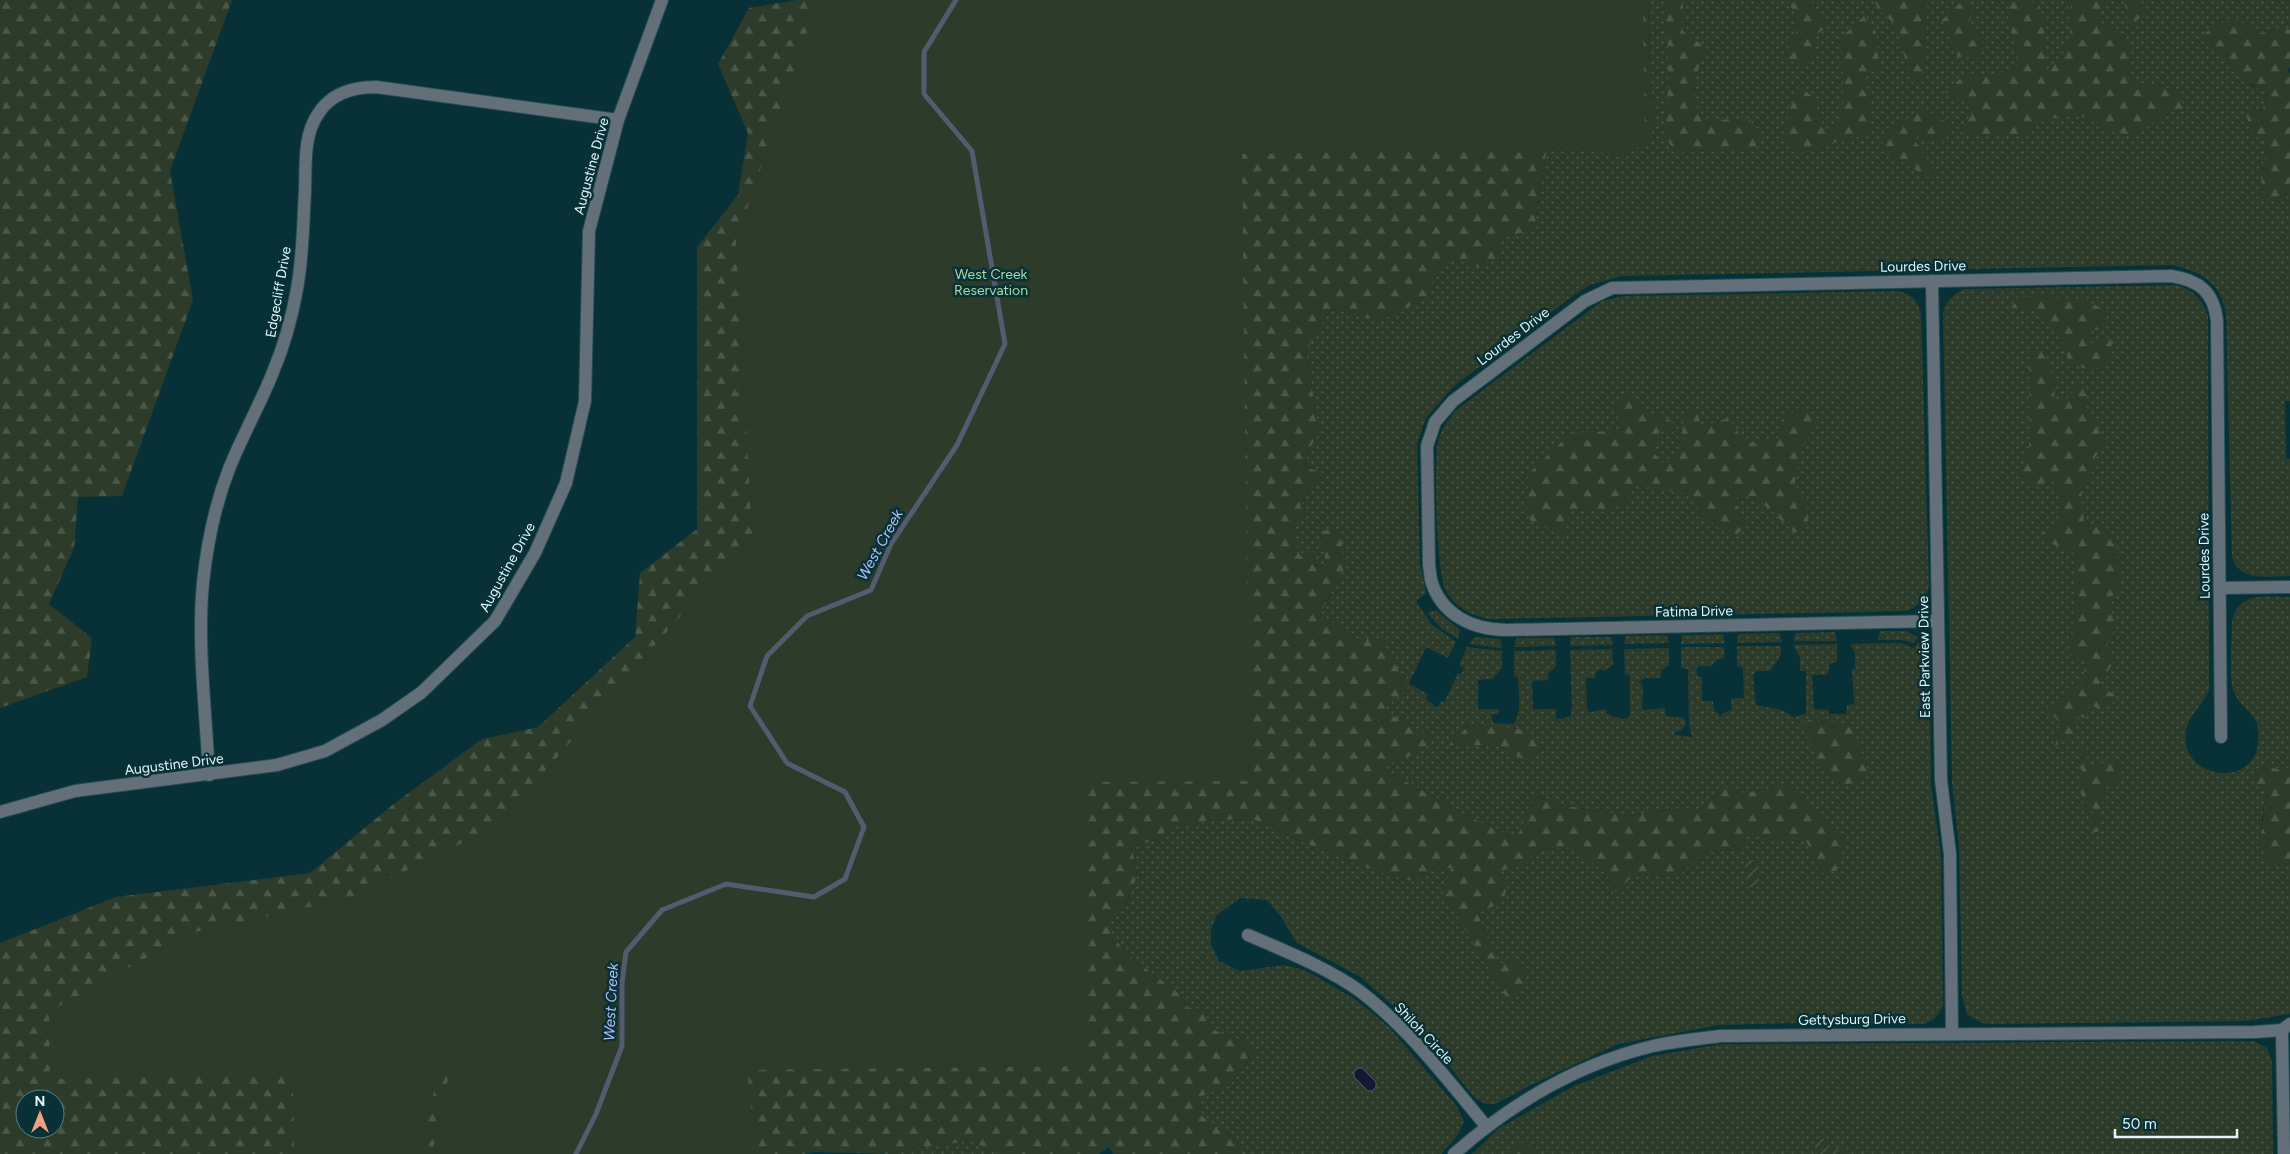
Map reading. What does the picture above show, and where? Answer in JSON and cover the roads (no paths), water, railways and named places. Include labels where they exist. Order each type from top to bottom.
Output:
[{"type":"street","name":"Augustine Drive","points":[[0,812],[75,791],[277,765],[325,751],[382,720],[422,692],[496,621],[535,553],[566,483],[585,401],[589,231],[618,120],[662,0]]},
{"type":"street","name":"Edgecliff Drive","points":[[209,775],[202,629],[203,584],[207,556],[214,518],[229,469],[273,374],[291,318],[301,259],[307,143],[317,114],[326,102],[339,94],[353,89],[376,87],[618,120]]},
{"type":"street","name":"Lourdes Drive","points":[[1454,614],[1433,588],[1429,565],[1426,455],[1432,427],[1441,412],[1453,401],[1585,301],[1600,292],[1624,287],[2171,276],[2191,280],[2206,289],[2214,302],[2217,320],[2222,737]]},
{"type":"street","name":"East Parkview Drive","points":[[1932,281],[1941,780],[1950,854],[1952,1033]]},
{"type":"street","points":[[2220,588],[2290,587]]},
{"type":"street","name":"Fatima Drive","points":[[1454,614],[1470,625],[1497,630],[1938,621]]},
{"type":"street","name":"Shiloh Circle","points":[[1248,935],[1308,962],[1359,991],[1399,1024],[1486,1126]]},
{"type":"street","points":[[2284,1154],[2287,1030]]},
{"type":"street","name":"Gettysburg Drive","points":[[1454,1154],[1486,1126],[1538,1091],[1596,1063],[1652,1046],[1720,1036],[2287,1030]]},
{"type":"water","points":[[1358,1068],[1362,1068],[1376,1082],[1376,1087],[1372,1091],[1368,1091],[1354,1077],[1354,1072]]},
{"type":"waterway","name":"West Creek","points":[[576,1154],[596,1114],[622,1046],[622,983],[626,952],[662,910],[726,884],[814,897],[845,879],[864,827],[845,792],[787,763],[750,706],[767,656],[807,616],[871,590],[891,544],[957,445],[1005,344],[972,151],[924,94],[924,52],[956,0]]},
{"type":"park label","name":"West Creek Reservation","points":[[991,282]]}]
